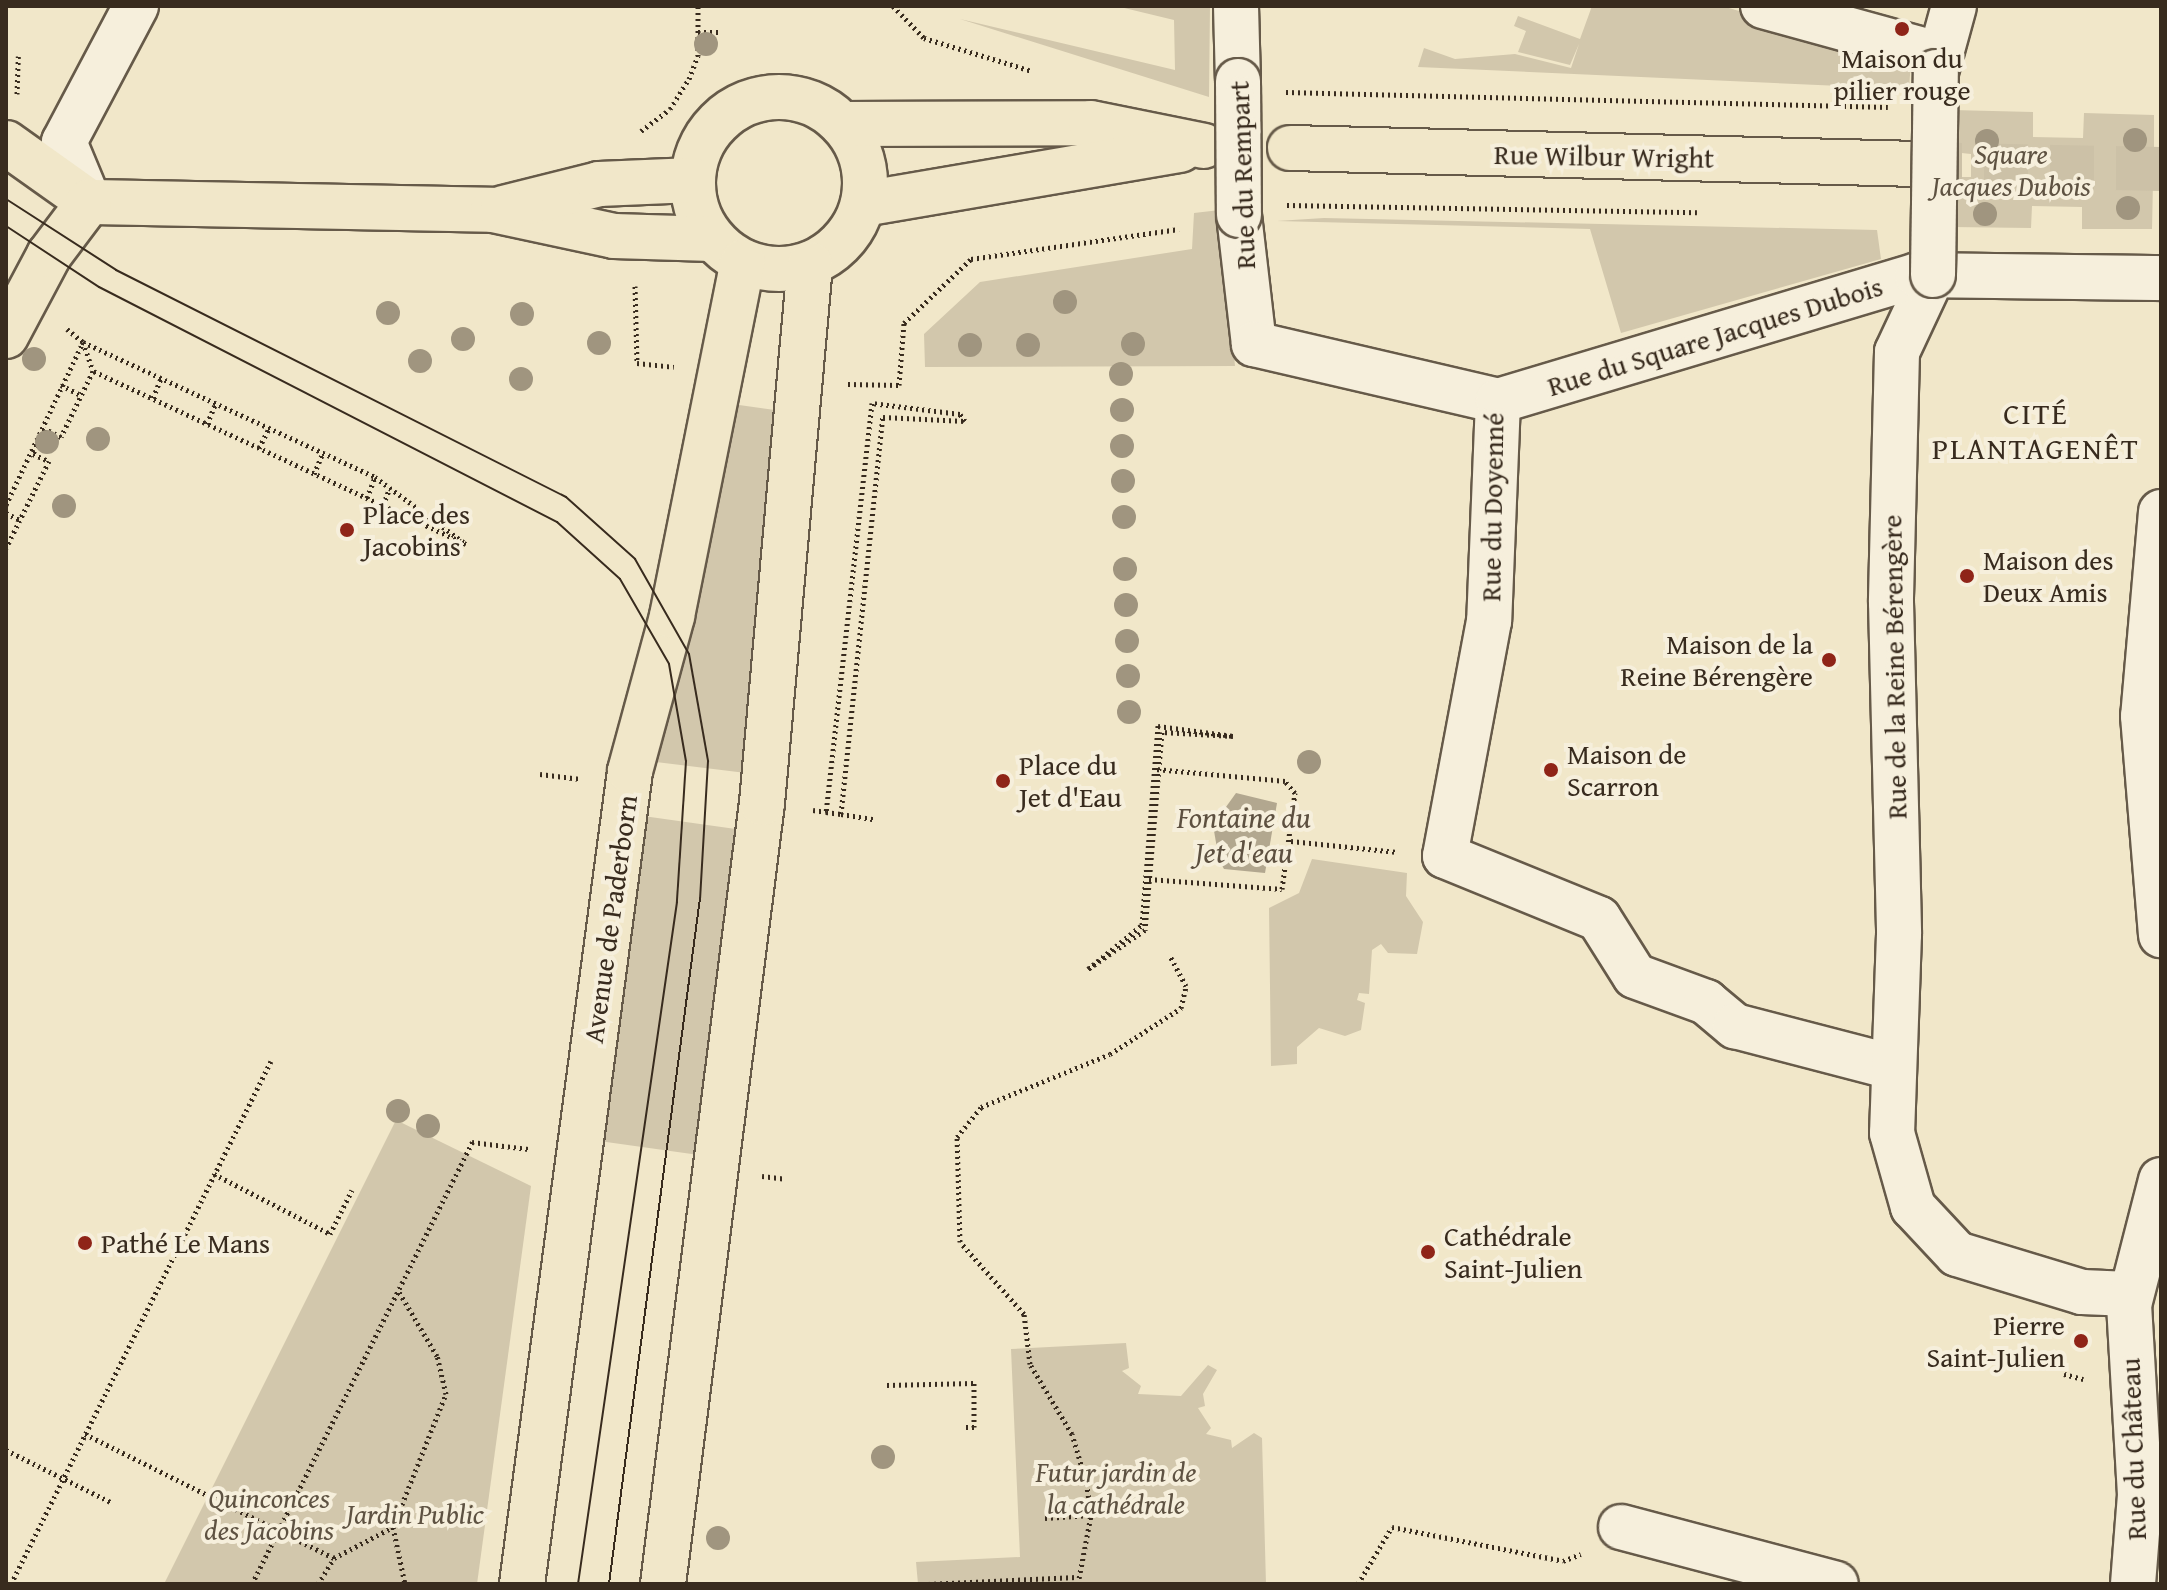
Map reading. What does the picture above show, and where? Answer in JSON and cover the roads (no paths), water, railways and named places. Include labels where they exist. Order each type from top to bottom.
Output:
[{"type":"main road","points":[[728,250],[693,180],[712,129],[748,103],[793,98],[842,124],[1091,123],[1206,146],[863,204]]},
{"type":"main road","points":[[6,143],[89,202],[493,210],[614,236],[728,250],[772,270],[810,264],[841,244],[863,204],[862,158],[842,124]]},
{"type":"main road","name":"Rue Wilbur Wright","points":[[1290,148],[1918,164]]},
{"type":"main road","points":[[493,210],[599,184],[693,180]]},
{"type":"main road","points":[[6,336],[49,255],[89,202]]},
{"type":"main road","name":"Avenue de Paderborn","points":[[522,1584],[630,771],[672,616],[728,250]]},
{"type":"main road","points":[[663,1584],[762,803],[810,264]]},
{"type":"street","points":[[89,202],[64,142],[136,6]]},
{"type":"street","name":"Rue du Rempart","points":[[1236,6],[1239,215],[1254,344]]},
{"type":"street","points":[[1763,6],[1936,63]]},
{"type":"street","points":[[1954,6],[1936,63],[1933,275],[2161,278]]},
{"type":"street","name":"Rue du Square Jacques Dubois","points":[[1498,401],[1933,275]]},
{"type":"street","name":"Rue de la Reine Bérengère","points":[[1933,275],[1897,352],[1891,602],[1899,934],[1892,1067],[1899,1174],[1913,1207],[1941,1241],[1971,1260],[2068,1288],[2130,1294]]},
{"type":"street","name":"Rue du Doyenné","points":[[1254,344],[1498,401],[1489,621],[1428,854],[1599,919],[1635,976],[1706,1002],[1735,1026],[1892,1067]]},
{"type":"street","points":[[2161,512],[2143,716],[2161,935]]},
{"type":"street","name":"Rue du Château","points":[[2133,1584],[2149,1423],[2130,1294],[2155,1200]]},
{"type":"street","points":[[1621,1527],[1824,1580]]},
{"type":"water","name":"Fontaine du Jet d'eau","points":[[1236,793],[1277,803],[1265,873],[1224,869],[1219,860],[1213,825]]},
{"type":"tunnel","points":[[1918,164],[2161,169]]},
{"type":"tram line","points":[[6,199],[116,270],[566,497],[635,559],[689,654],[708,761],[700,898],[609,1584]]},
{"type":"tram line","points":[[6,226],[99,287],[557,522],[620,579],[669,664],[686,761],[677,902],[578,1584]]},
{"type":"place","name":"Maison du pilier rouge","points":[[1902,29]]},
{"type":"place","name":"Place des Jacobins","points":[[347,530]]},
{"type":"place","name":"Maison des Deux Amis","points":[[1967,576]]},
{"type":"place","name":"Maison de la Reine Bérengère","points":[[1829,660]]},
{"type":"place","name":"Maison de Scarron","points":[[1551,770]]},
{"type":"place","name":"Place du Jet d'Eau","points":[[1003,781]]},
{"type":"place","name":"Pathé Le Mans","points":[[85,1243]]},
{"type":"place","name":"Cathédrale Saint-Julien","points":[[1428,1252]]},
{"type":"place","name":"Pierre Saint-Julien","points":[[2081,1341]]},
{"type":"district","name":"CITÉ PLANTAGENÊT","points":[[2036,430]]},
{"type":"park label","name":"Square Jacques Dubois","points":[[2011,170]]},
{"type":"park label","name":"Futur jardin de la cathédrale","points":[[1116,1488]]},
{"type":"park label","name":"Quinconces des Jacobins","points":[[269,1514]]},
{"type":"park label","name":"Jardin Public","points":[[415,1514]]}]
